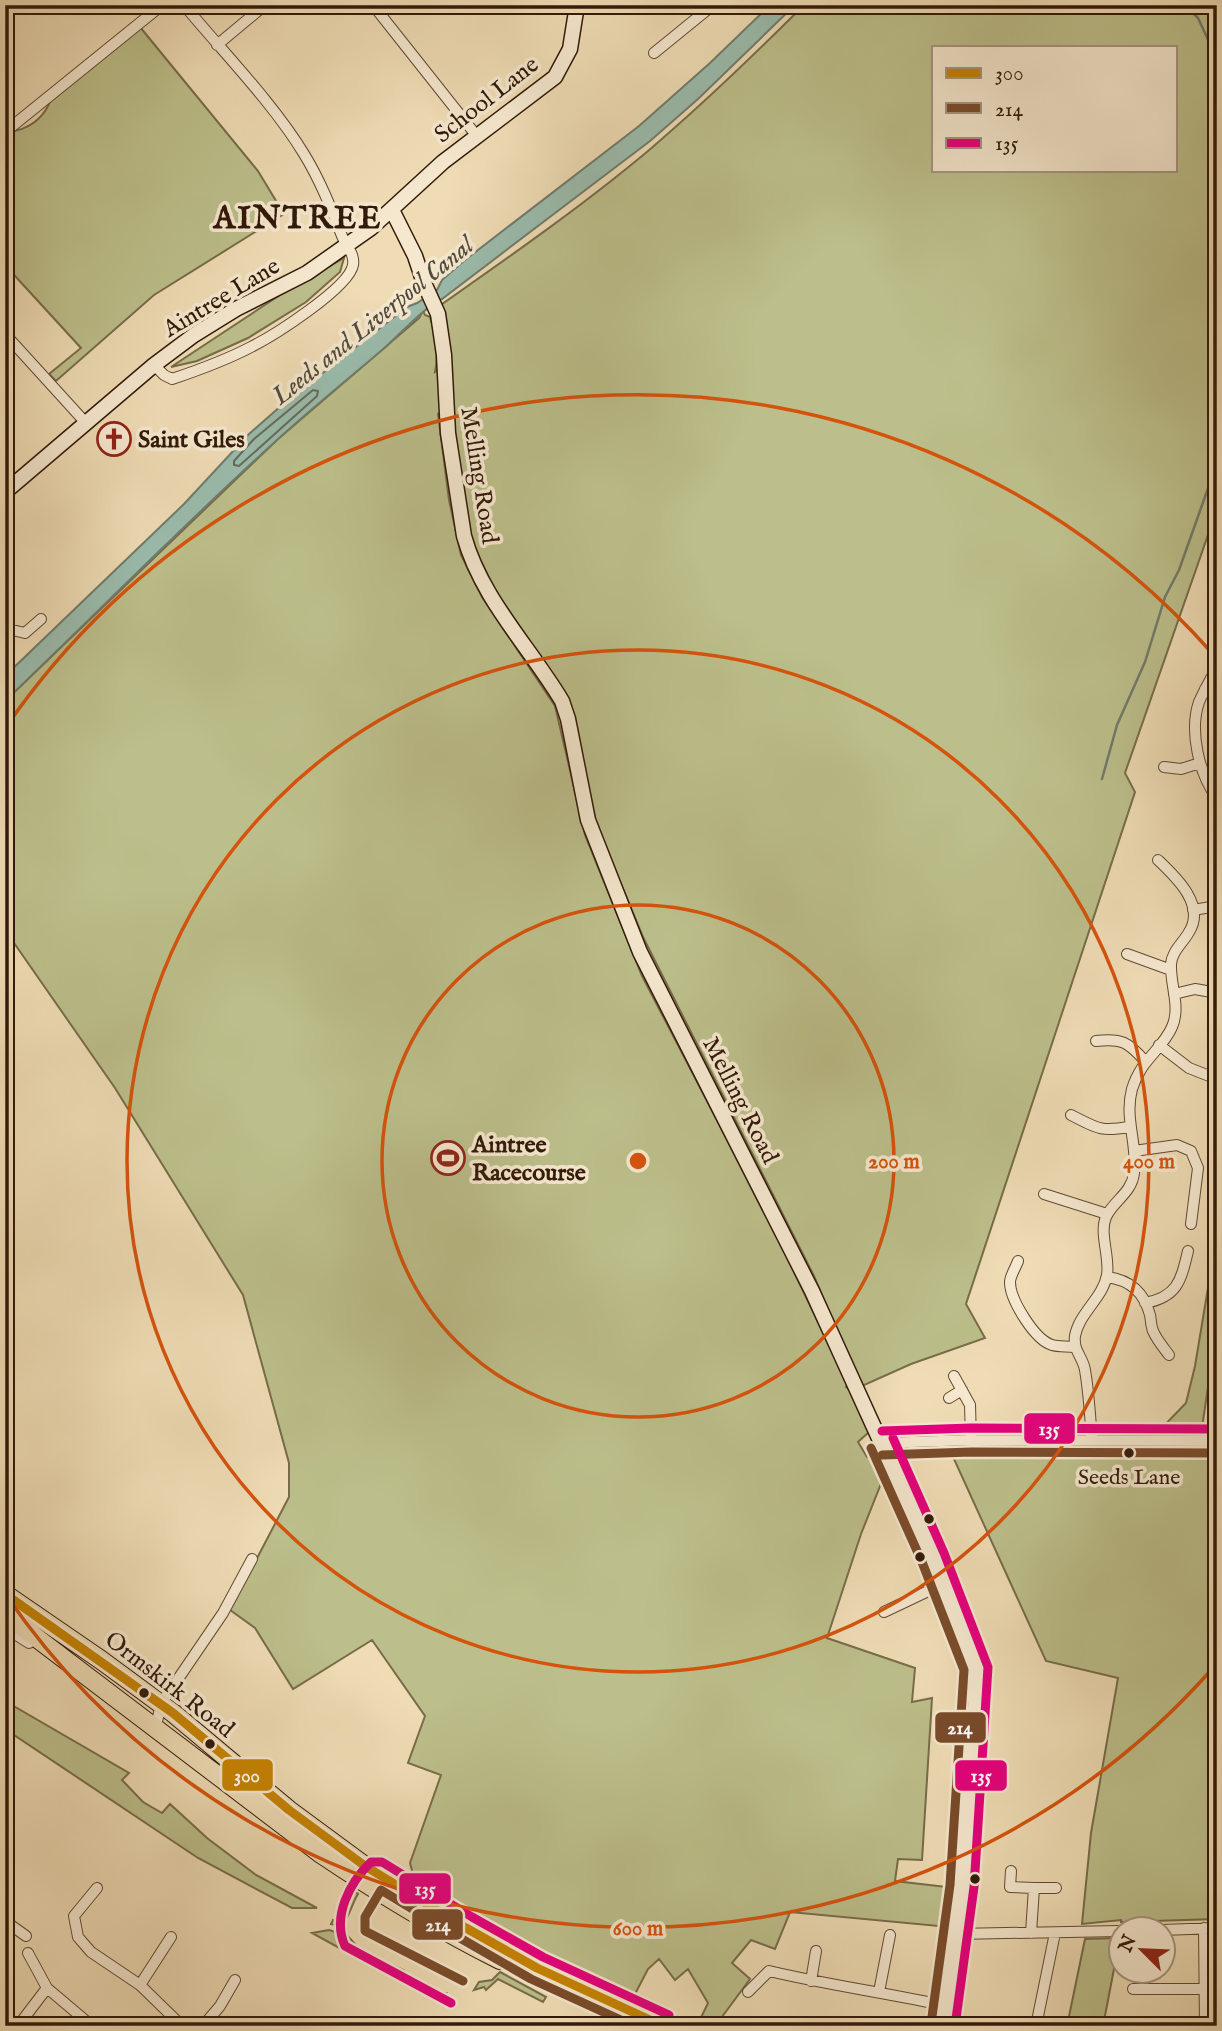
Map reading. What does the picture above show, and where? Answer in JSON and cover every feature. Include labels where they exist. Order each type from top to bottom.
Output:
[{"type":"highway","name":"Ormskirk Road","points":[[5,1594],[160,1704],[312,1828],[384,1878],[537,1968],[664,2026]]},
{"type":"highway","name":"Ormskirk Road","points":[[5,1614],[156,1726],[281,1825],[360,1880],[459,1939],[632,2026]]},
{"type":"street","points":[[5,132],[162,5]]},
{"type":"street","points":[[184,5],[304,153],[323,188],[345,245]]},
{"type":"street","points":[[217,45],[265,5]]},
{"type":"street","points":[[373,5],[476,135]]},
{"type":"street","name":"School Lane","points":[[392,211],[443,162],[555,77],[570,48],[577,5]]},
{"type":"street","points":[[654,53],[713,5]]},
{"type":"street","name":"Aintree Lane","points":[[5,492],[85,422],[194,335],[236,309],[307,273],[392,211]]},
{"type":"street","name":"Melling Road","points":[[392,211],[415,256],[436,309],[444,355],[448,433],[468,552],[490,594],[562,701],[588,820],[640,952],[793,1252],[882,1443],[974,1660],[976,1675],[962,1886],[943,2026]]},
{"type":"street","name":"Aintree Lane","points":[[154,365],[172,379],[253,347],[322,301],[350,274],[354,264],[353,255],[345,245]]},
{"type":"street","points":[[5,334],[85,422]]},
{"type":"street","points":[[5,625],[25,633],[41,619]]},
{"type":"street","points":[[1217,667],[1198,705],[1196,730],[1200,763],[1217,798]]},
{"type":"street","points":[[1205,689],[1217,694]]},
{"type":"street","points":[[1164,766],[1181,769],[1200,763]]},
{"type":"street","points":[[1092,1439],[1085,1367],[1074,1347],[1076,1333],[1107,1277],[1108,1261],[1103,1226],[1107,1214],[1129,1188],[1134,1175],[1134,1151],[1128,1111],[1133,1088],[1145,1061],[1166,1038],[1174,1024],[1172,957],[1190,932],[1193,923],[1189,895],[1175,876],[1158,860]]},
{"type":"street","points":[[1193,910],[1217,906]]},
{"type":"street","points":[[1127,954],[1171,971]]},
{"type":"street","points":[[1174,994],[1195,989],[1217,993]]},
{"type":"street","points":[[1096,1041],[1121,1041],[1132,1047],[1145,1061]]},
{"type":"street","points":[[1159,1045],[1189,1068],[1217,1079]]},
{"type":"street","points":[[1071,1115],[1103,1130],[1129,1127]]},
{"type":"street","points":[[1134,1151],[1177,1145],[1191,1151],[1198,1168],[1191,1224]]},
{"type":"street","points":[[1044,1194],[1107,1214]]},
{"type":"street","points":[[1145,1303],[1163,1298],[1175,1289],[1182,1276],[1188,1251]]},
{"type":"street","points":[[1018,1261],[1010,1282],[1017,1304],[1034,1331],[1053,1345],[1074,1347]]},
{"type":"street","points":[[1107,1277],[1118,1278],[1141,1293],[1157,1339],[1169,1355]]},
{"type":"street","points":[[954,1376],[970,1405],[971,1440]]},
{"type":"street","points":[[949,1398],[962,1390]]},
{"type":"street","points":[[882,1443],[971,1440],[1216,1440]]},
{"type":"street","points":[[156,1726],[160,1704],[223,1613],[252,1559]]},
{"type":"street","points":[[884,1612],[943,1584]]},
{"type":"street","points":[[5,1628],[29,1643],[38,1637]]},
{"type":"street","points":[[1011,1871],[1010,1887],[1056,1888]]},
{"type":"street","points":[[97,1888],[74,1916],[78,1937],[91,1952],[140,1985],[182,2026]]},
{"type":"street","points":[[1031,1933],[1034,1888]]},
{"type":"street","points":[[5,1921],[26,1936]]},
{"type":"street","points":[[1204,1928],[1205,2026]]},
{"type":"street","points":[[1176,1929],[1217,1928]]},
{"type":"street","points":[[956,1934],[1106,1931]]},
{"type":"street","points":[[1036,2026],[1055,1933]]},
{"type":"street","points":[[879,1992],[890,1935]]},
{"type":"street","points":[[140,1985],[171,1937]]},
{"type":"street","points":[[811,1981],[816,1951]]},
{"type":"street","points":[[28,1953],[47,1988],[92,2026]]},
{"type":"street","points":[[748,1992],[769,1971],[947,2006]]},
{"type":"street","points":[[203,2026],[220,2006],[235,1980]]},
{"type":"street","points":[[18,2026],[47,1988]]},
{"type":"street","points":[[1133,1989],[1205,1989]]},
{"type":"green space","points":[[804,5],[1217,5],[1217,509],[1125,773],[1135,792],[966,1304],[985,1338],[911,1364],[862,1386],[854,1369],[846,1387],[850,1390],[869,1432],[858,1442],[867,1457],[878,1455],[886,1471],[861,1534],[827,1638],[915,1668],[912,1702],[932,1698],[922,1860],[898,1859],[895,1881],[956,1888],[949,1927],[790,1912],[775,1949],[751,1940],[732,1963],[750,1979],[719,2021],[722,2026],[697,2026],[708,2003],[688,1969],[675,1980],[659,1959],[648,1969],[633,1998],[574,1972],[436,1899],[422,1887],[413,1874],[410,1863],[441,1775],[408,1763],[425,1716],[372,1640],[293,1689],[255,1628],[230,1610],[289,1497],[289,1463],[243,1295],[115,1088],[5,930],[5,701],[278,439],[419,318],[423,311],[430,317],[435,337],[435,372],[450,363],[438,307],[623,172],[727,80]],"holes":[[[451,403],[470,539],[495,590],[541,658],[598,829],[643,937],[814,1276],[833,1321],[825,1337],[772,1226],[642,976],[585,835],[555,706],[482,597],[461,555],[449,500],[438,414]]]},
{"type":"green space","points":[[140,27],[258,171],[284,214],[154,295],[56,381],[49,374],[81,348],[5,265],[5,136],[35,122],[45,111],[51,98]]},
{"type":"green space","points":[[344,258],[340,272],[306,302],[248,338],[197,361],[171,367],[280,295]]},
{"type":"green space","points":[[1217,1234],[1217,1328],[1201,1434],[1180,1430],[1157,1433],[1186,1403],[1195,1366]]},
{"type":"green space","points":[[949,1448],[1217,1451],[1217,1919],[1176,1920],[1176,1916],[1106,1916],[1106,1922],[1082,1924],[1091,1833],[1118,1678],[1046,1661]]},
{"type":"green space","points":[[5,1701],[129,1773],[122,1780],[143,1802],[162,1813],[170,1804],[207,1838],[256,1875],[317,1908],[292,1908],[198,1858],[5,1729]]},
{"type":"green space","points":[[354,1891],[358,1894],[344,1923],[341,1926],[331,1924],[333,1920],[339,1922]]},
{"type":"green space","points":[[329,1930],[348,1936],[360,1950],[405,1971],[400,1971],[400,1975],[407,1975],[407,1978],[413,1978],[413,1981],[419,1981],[419,1984],[438,1990],[438,1993],[446,1993],[442,1999],[386,1969],[383,1972],[312,1933]]},
{"type":"green space","points":[[1106,1938],[1106,1986],[1111,1986],[1103,2026],[1067,2026],[1085,1939]]},
{"type":"green space","points":[[500,1972],[546,1997],[543,2002],[498,1979],[486,1990],[484,1987],[474,1990],[479,1982],[492,1980]]},
{"type":"water","points":[[770,5],[795,5],[698,99],[650,141],[429,307],[290,428],[5,701],[5,676],[184,504],[249,434],[407,307],[437,290],[442,280],[465,260],[639,126]]},
{"type":"waterway","points":[[1185,5],[1198,18],[1217,59]]},
{"type":"waterway","points":[[1102,779],[1117,725],[1145,662],[1165,597],[1179,570],[1217,463]]},
{"type":"transit line","name":"135","points":[[882,1431],[971,1428],[1217,1429]]},
{"type":"transit line","name":"135","points":[[893,1438],[944,1553],[988,1667],[974,1887],[955,2026]]},
{"type":"transit line","name":"214","points":[[871,1448],[922,1562],[964,1670],[950,1885],[931,2024]]},
{"type":"transit line","name":"214","points":[[882,1455],[971,1452],[1217,1453]]},
{"type":"transit line","name":"300","points":[[5,1594],[173,1713],[289,1810],[365,1866],[537,1968],[663,2026]]},
{"type":"transit line","name":"135","points":[[451,2003],[345,1946],[340,1924],[345,1901],[356,1880],[371,1862],[382,1862],[543,1957],[669,2015]]},
{"type":"transit line","name":"214","points":[[463,1981],[365,1931],[365,1917],[381,1890],[531,1979],[634,2026]]},
{"type":"place","name":"Saint Giles","points":[[114,439]]},
{"type":"place","name":"Aintree Racecourse","points":[[448,1158]]},
{"type":"place","name":"Seeds Lane","points":[[1129,1453]]},
{"type":"district","name":"AINTREE","points":[[298,217]]},
{"type":"water label","name":"Leeds and Liverpool Canal","points":[[372,320]]}]
